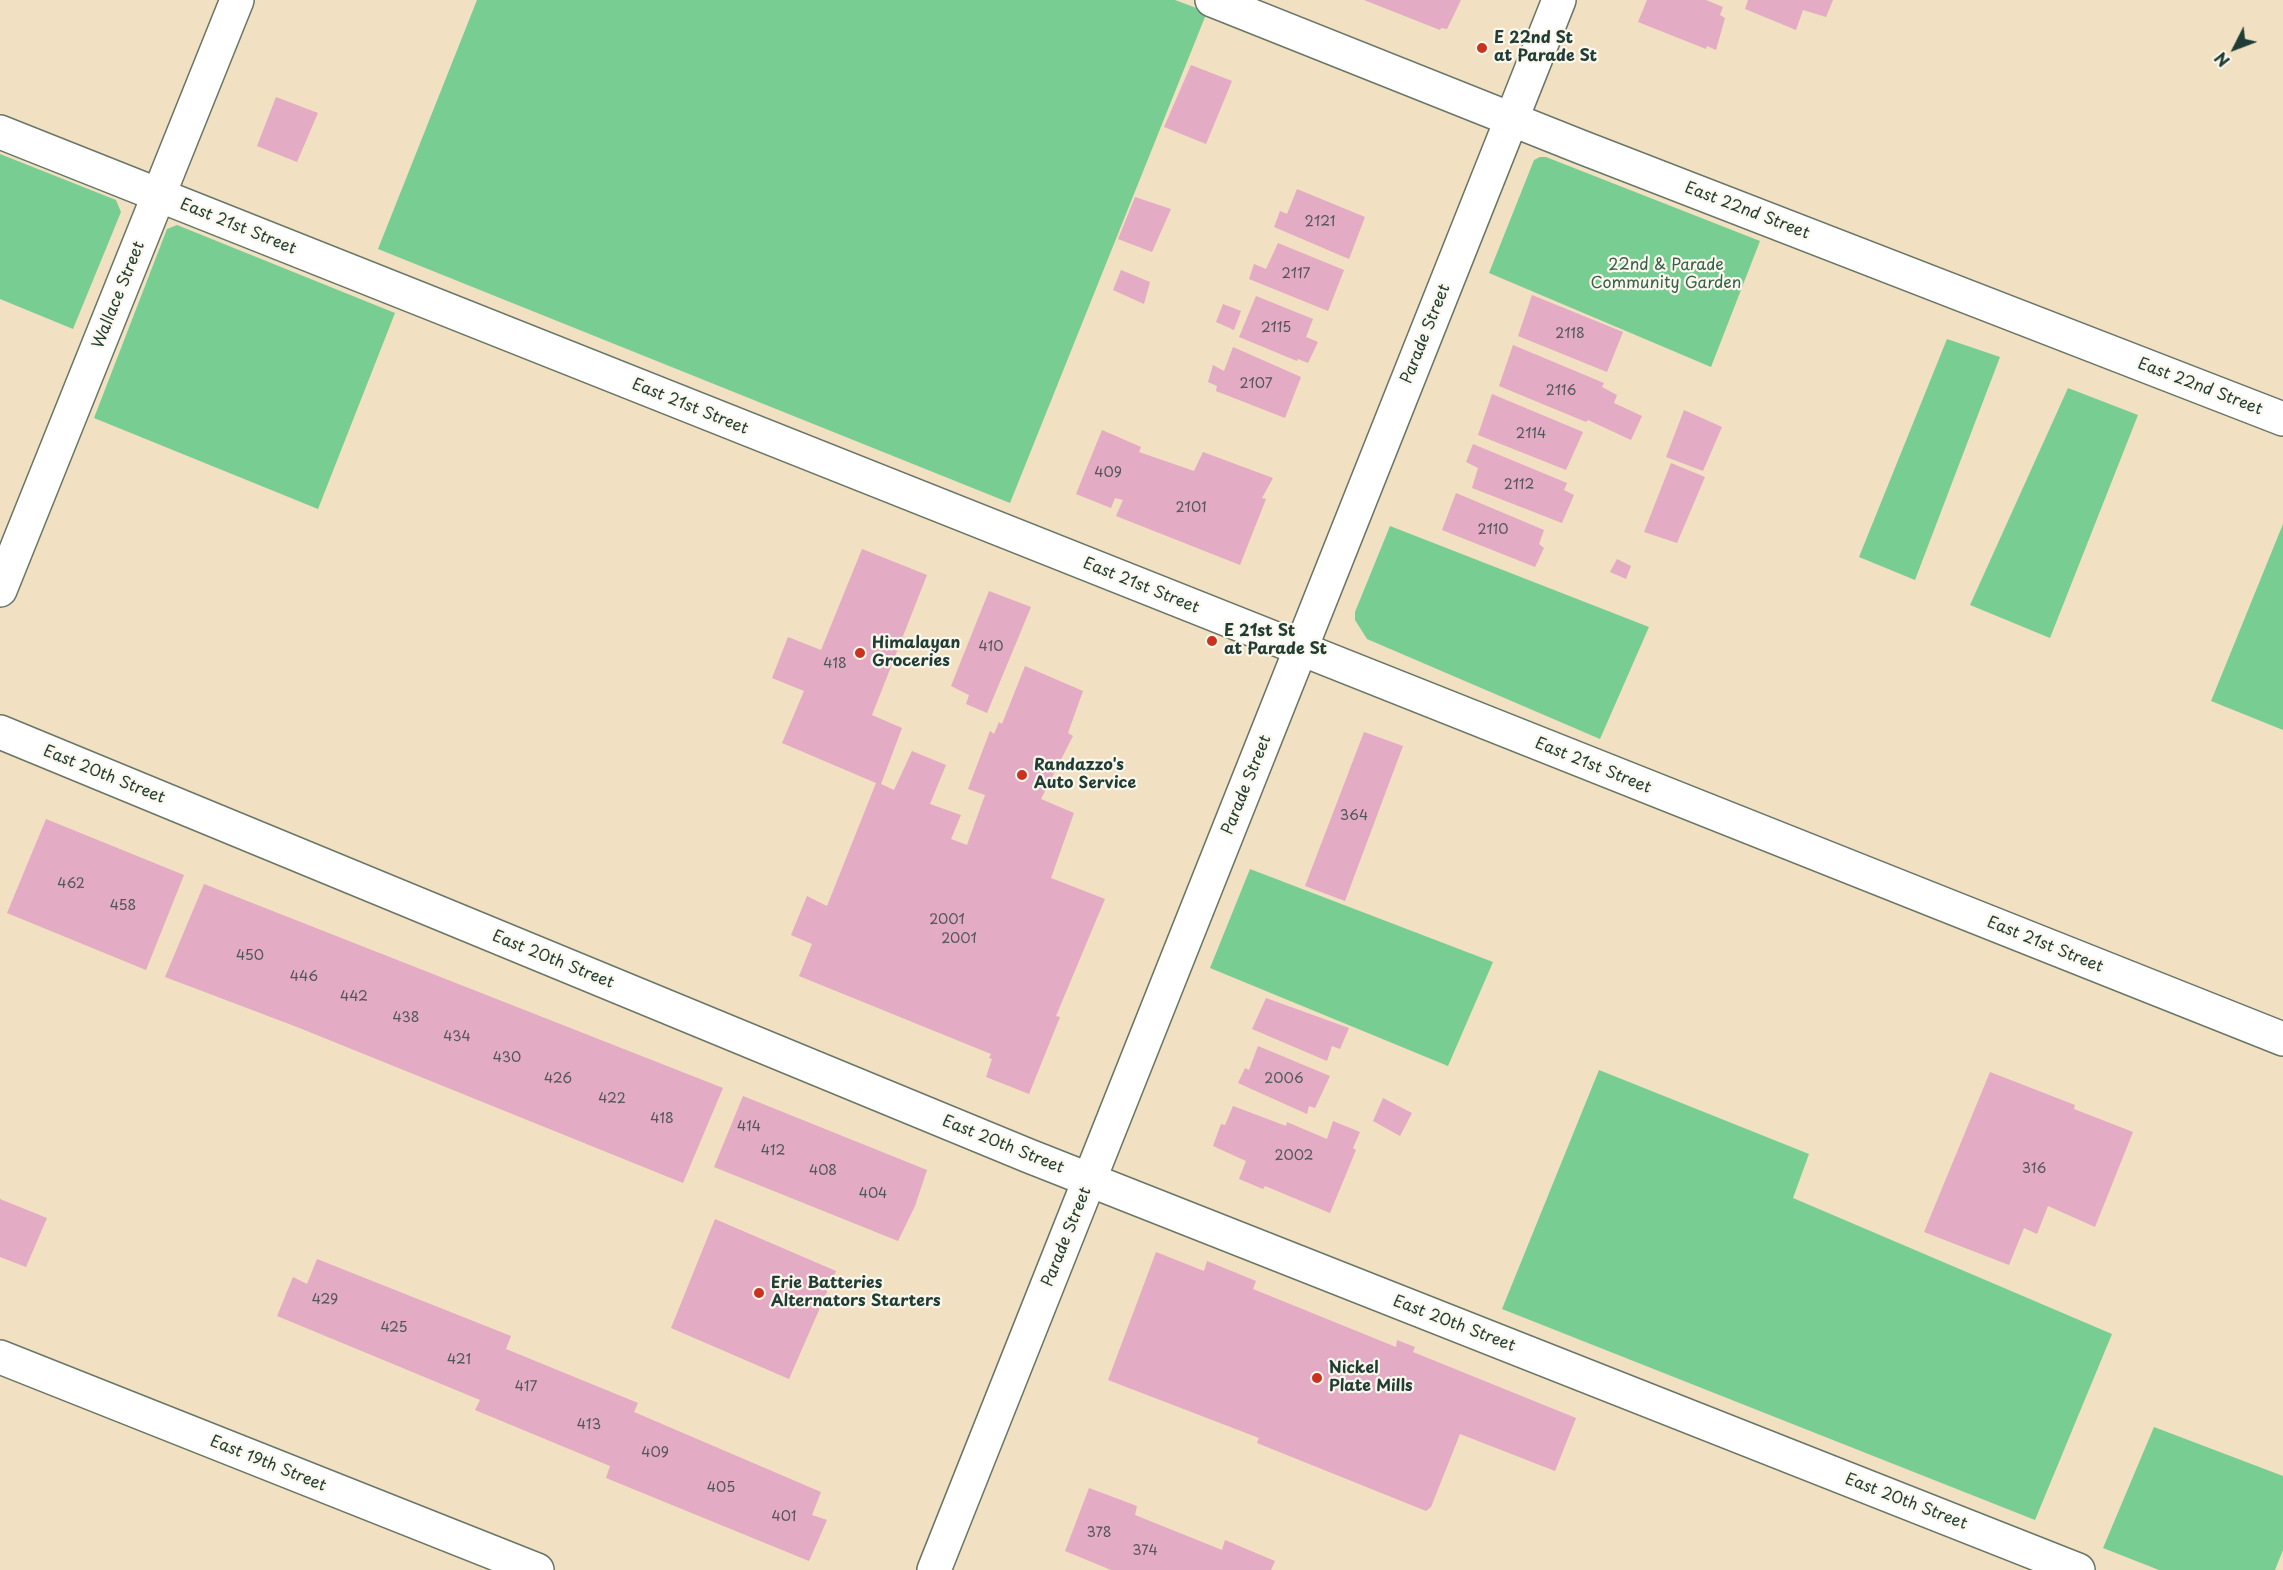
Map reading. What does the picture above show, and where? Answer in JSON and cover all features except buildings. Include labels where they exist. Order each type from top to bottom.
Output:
[{"type":"street","name":"Wallace Street","points":[[0,590],[237,0]]},
{"type":"street","name":"East 22nd Street","points":[[1212,0],[2283,419]]},
{"type":"street","name":"Parade Street","points":[[934,1570],[1559,0]]},
{"type":"street","name":"East 21st Street","points":[[0,132],[2283,1039]]},
{"type":"street","name":"East 20th Street","points":[[0,732],[1089,1180],[2078,1570]]},
{"type":"street","name":"East 19th Street","points":[[0,1357],[537,1570]]},
{"type":"green space","points":[[477,0],[1175,0],[1207,12],[1010,503],[378,249]]},
{"type":"green space","points":[[0,154],[116,200],[121,212],[73,329],[0,299]]},
{"type":"green space","name":"22nd & Parade Community Garden","points":[[1546,157],[1760,241],[1711,367],[1489,273],[1534,160]]},
{"type":"green space","points":[[177,225],[395,313],[318,509],[94,418],[167,229]]},
{"type":"green space","points":[[1947,339],[2000,357],[1915,580],[1859,557]]},
{"type":"green space","points":[[2068,388],[2138,415],[2050,638],[1970,605]]},
{"type":"green space","points":[[2283,524],[2283,730],[2211,701]]},
{"type":"green space","points":[[1390,526],[1649,627],[1600,739],[1367,639],[1355,620],[1355,612]]},
{"type":"green space","points":[[1250,869],[1493,962],[1448,1066],[1210,968]]},
{"type":"green space","points":[[1599,1070],[1809,1154],[1793,1198],[2112,1334],[2035,1520],[1502,1309]]},
{"type":"green space","points":[[2154,1427],[2283,1476],[2283,1550],[2275,1570],[2159,1570],[2103,1548]]},
{"type":"place","name":"E 22nd St at Parade St","points":[[1482,48]]},
{"type":"place","name":"E 21st St at Parade St","points":[[1212,641]]},
{"type":"place","name":"Himalayan Groceries","points":[[860,653]]},
{"type":"place","name":"Randazzo's Auto Service","points":[[1022,775]]},
{"type":"place","name":"Erie Batteries Alternators Starters","points":[[759,1293]]},
{"type":"place","name":"Nickel Plate Mills","points":[[1317,1378]]}]
